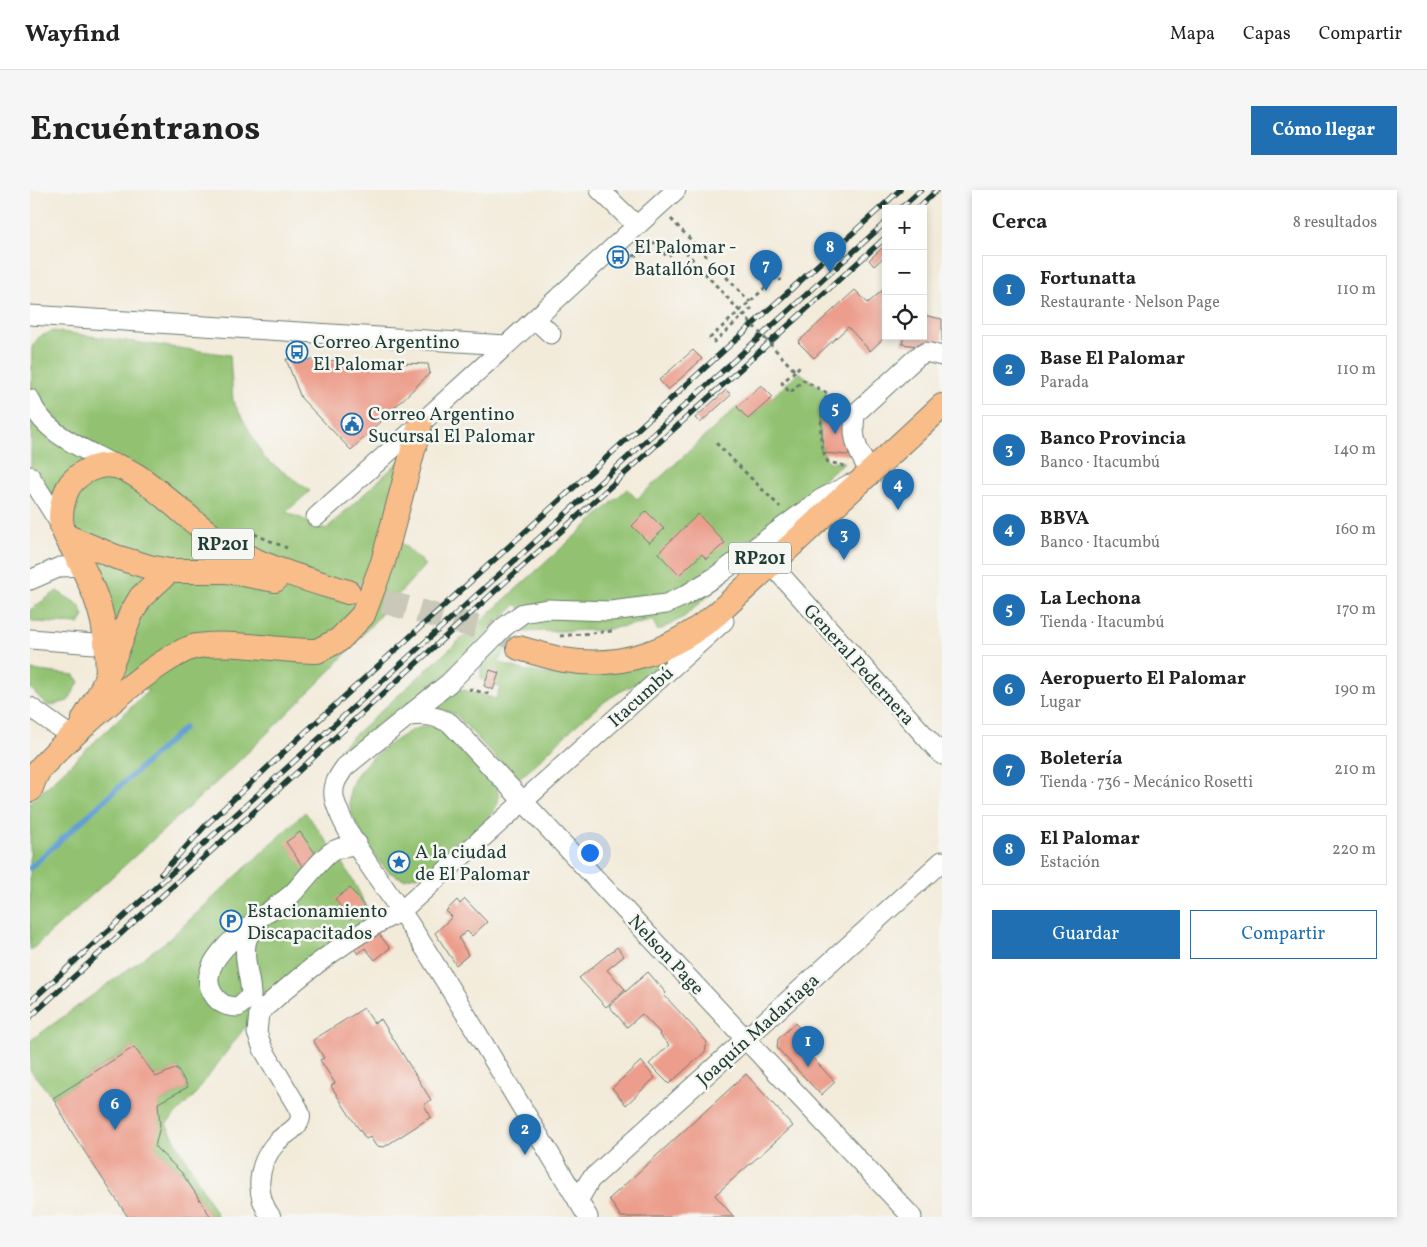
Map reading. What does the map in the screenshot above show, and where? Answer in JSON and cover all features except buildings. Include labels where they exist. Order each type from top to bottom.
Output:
[{"type":"main road","name":"Itacumbú","points":[[870,471],[942,406]]},
{"type":"main road","points":[[72,737],[156,666],[186,648],[217,645],[317,651],[329,646],[348,632],[363,615],[383,562],[420,424]]},
{"type":"main road","points":[[116,466],[94,468],[80,474],[70,483],[64,502],[65,532],[116,557],[169,571]]},
{"type":"main road","name":"RP201","points":[[33,778],[72,737],[90,711],[108,675],[131,614],[142,597],[169,571],[226,571],[267,578],[346,597],[227,547],[146,484],[116,466]]},
{"type":"main road","name":"RP201","points":[[520,643],[576,652],[599,652],[627,649],[672,634],[702,614],[788,534],[870,471]]},
{"type":"main road","name":"RP201","points":[[65,532],[83,566],[102,614],[107,645],[108,675]]},
{"type":"street","points":[[600,190],[637,226]]},
{"type":"street","points":[[316,517],[676,190]]},
{"type":"street","points":[[30,315],[506,344]]},
{"type":"street","points":[[534,319],[551,334]]},
{"type":"street","points":[[870,471],[857,448],[853,424],[856,413],[917,357],[926,352],[942,356]]},
{"type":"street","points":[[30,398],[38,415],[53,430],[116,466]]},
{"type":"street","name":"Itacumbú","points":[[357,843],[334,798],[335,779],[345,767],[454,678],[504,627],[523,613],[547,609],[611,611],[666,604],[684,596],[715,577],[821,499],[870,471]]},
{"type":"street","name":"Itacumbú","points":[[271,1217],[264,1208],[258,1189],[265,1161],[276,1142],[299,1124],[301,1117],[298,1108],[263,1049],[257,1033],[259,1013],[327,955],[375,923],[401,911],[778,572],[805,546],[870,471]]},
{"type":"street","points":[[30,476],[65,532]]},
{"type":"street","points":[[30,580],[60,567],[83,566]]},
{"type":"street","name":"General Pedernera","points":[[778,572],[942,755]]},
{"type":"street","points":[[30,638],[107,645]]},
{"type":"street","points":[[30,707],[72,737]]},
{"type":"street","name":"Nelson Page","points":[[409,716],[422,714],[433,716],[450,724],[747,1038],[912,1217]]},
{"type":"street","points":[[258,919],[292,894],[334,850],[357,843],[401,911],[588,1217]]},
{"type":"street","name":"Joaquín Madariaga","points":[[578,1201],[590,1180],[942,861]]},
{"type":"path","points":[[671,219],[750,302]]},
{"type":"path","points":[[642,254],[655,242],[667,257],[680,245],[795,371]]},
{"type":"path","points":[[752,308],[714,342],[710,338],[778,276],[781,281]]},
{"type":"path","points":[[800,366],[782,383],[790,393],[803,380],[827,392],[821,415],[823,453],[828,462],[870,471]]},
{"type":"path","points":[[716,444],[792,519]]},
{"type":"path","points":[[557,636],[602,634],[622,629]]},
{"type":"green space","points":[[53,331],[230,355],[233,401],[264,458],[310,491],[286,512],[326,529],[403,458],[383,536],[402,543],[425,565],[329,672],[231,769],[30,951],[30,803],[148,691],[125,678],[125,649],[31,470],[32,347],[39,337]]},
{"type":"green space","points":[[799,372],[827,393],[821,428],[824,454],[828,462],[844,462],[764,529],[688,583],[654,599],[523,613],[517,604],[444,676],[371,730],[344,755],[339,749],[627,489],[637,499],[737,407],[749,419]]},
{"type":"green space","points":[[743,565],[684,617],[658,631],[653,621],[603,630],[515,632],[498,662],[523,670],[553,675],[609,673],[695,640],[651,681],[635,684],[602,704],[526,773],[518,778],[510,773],[455,714],[435,706],[452,691],[460,689],[496,699],[500,687],[481,679],[481,665],[512,629],[532,617],[667,608]]},
{"type":"green space","points":[[57,591],[79,605],[84,616],[79,624],[34,622],[30,619],[30,610]]},
{"type":"green space","points":[[30,670],[74,675],[79,682],[68,701],[48,706],[30,688]]},
{"type":"green space","points":[[426,726],[435,727],[443,732],[474,762],[495,786],[498,792],[498,802],[489,817],[429,872],[404,879],[392,874],[379,862],[353,817],[350,792],[353,781],[360,770],[371,759],[405,734]]},
{"type":"green space","points":[[305,812],[334,851],[353,881],[367,911],[370,924],[262,1004],[193,1097],[166,1124],[218,1217],[211,1217],[182,1173],[155,1147],[158,1103],[188,1087],[178,1068],[156,1077],[133,1047],[53,1098],[30,1070],[30,1041],[168,940]]},
{"type":"waterway","points":[[30,868],[184,728]]},
{"type":"tunnel","points":[[349,592],[521,639]]},
{"type":"railway","points":[[161,874],[206,825],[300,737],[900,190]]},
{"type":"railway","points":[[904,205],[921,190]]},
{"type":"railway","points":[[921,205],[937,190]]},
{"type":"railway","points":[[30,1002],[882,226]]},
{"type":"railway","points":[[30,1017],[505,582],[882,241]]},
{"type":"place","name":"El Palomar - Batallón 601","points":[[618,257]]},
{"type":"place","name":"El Palomar","points":[[830,273]]},
{"type":"place","name":"Boletería","points":[[766,291]]},
{"type":"place","name":"Correo Argentino El Palomar","points":[[297,352]]},
{"type":"place","name":"Correo Argentino Sucursal El Palomar","points":[[352,424]]},
{"type":"place","name":"La Lechona","points":[[835,434]]},
{"type":"place","name":"BBVA","points":[[898,510]]},
{"type":"place","name":"Banco Provincia","points":[[844,560]]},
{"type":"place","name":"A la ciudad de El Palomar","points":[[399,862]]},
{"type":"place","name":"Estacionamiento Discapacitados","points":[[231,921]]},
{"type":"place","name":"Fortunatta","points":[[808,1067]]},
{"type":"place","name":"Aeropuerto El Palomar","points":[[115,1130]]},
{"type":"place","name":"Base El Palomar","points":[[525,1155]]}]
